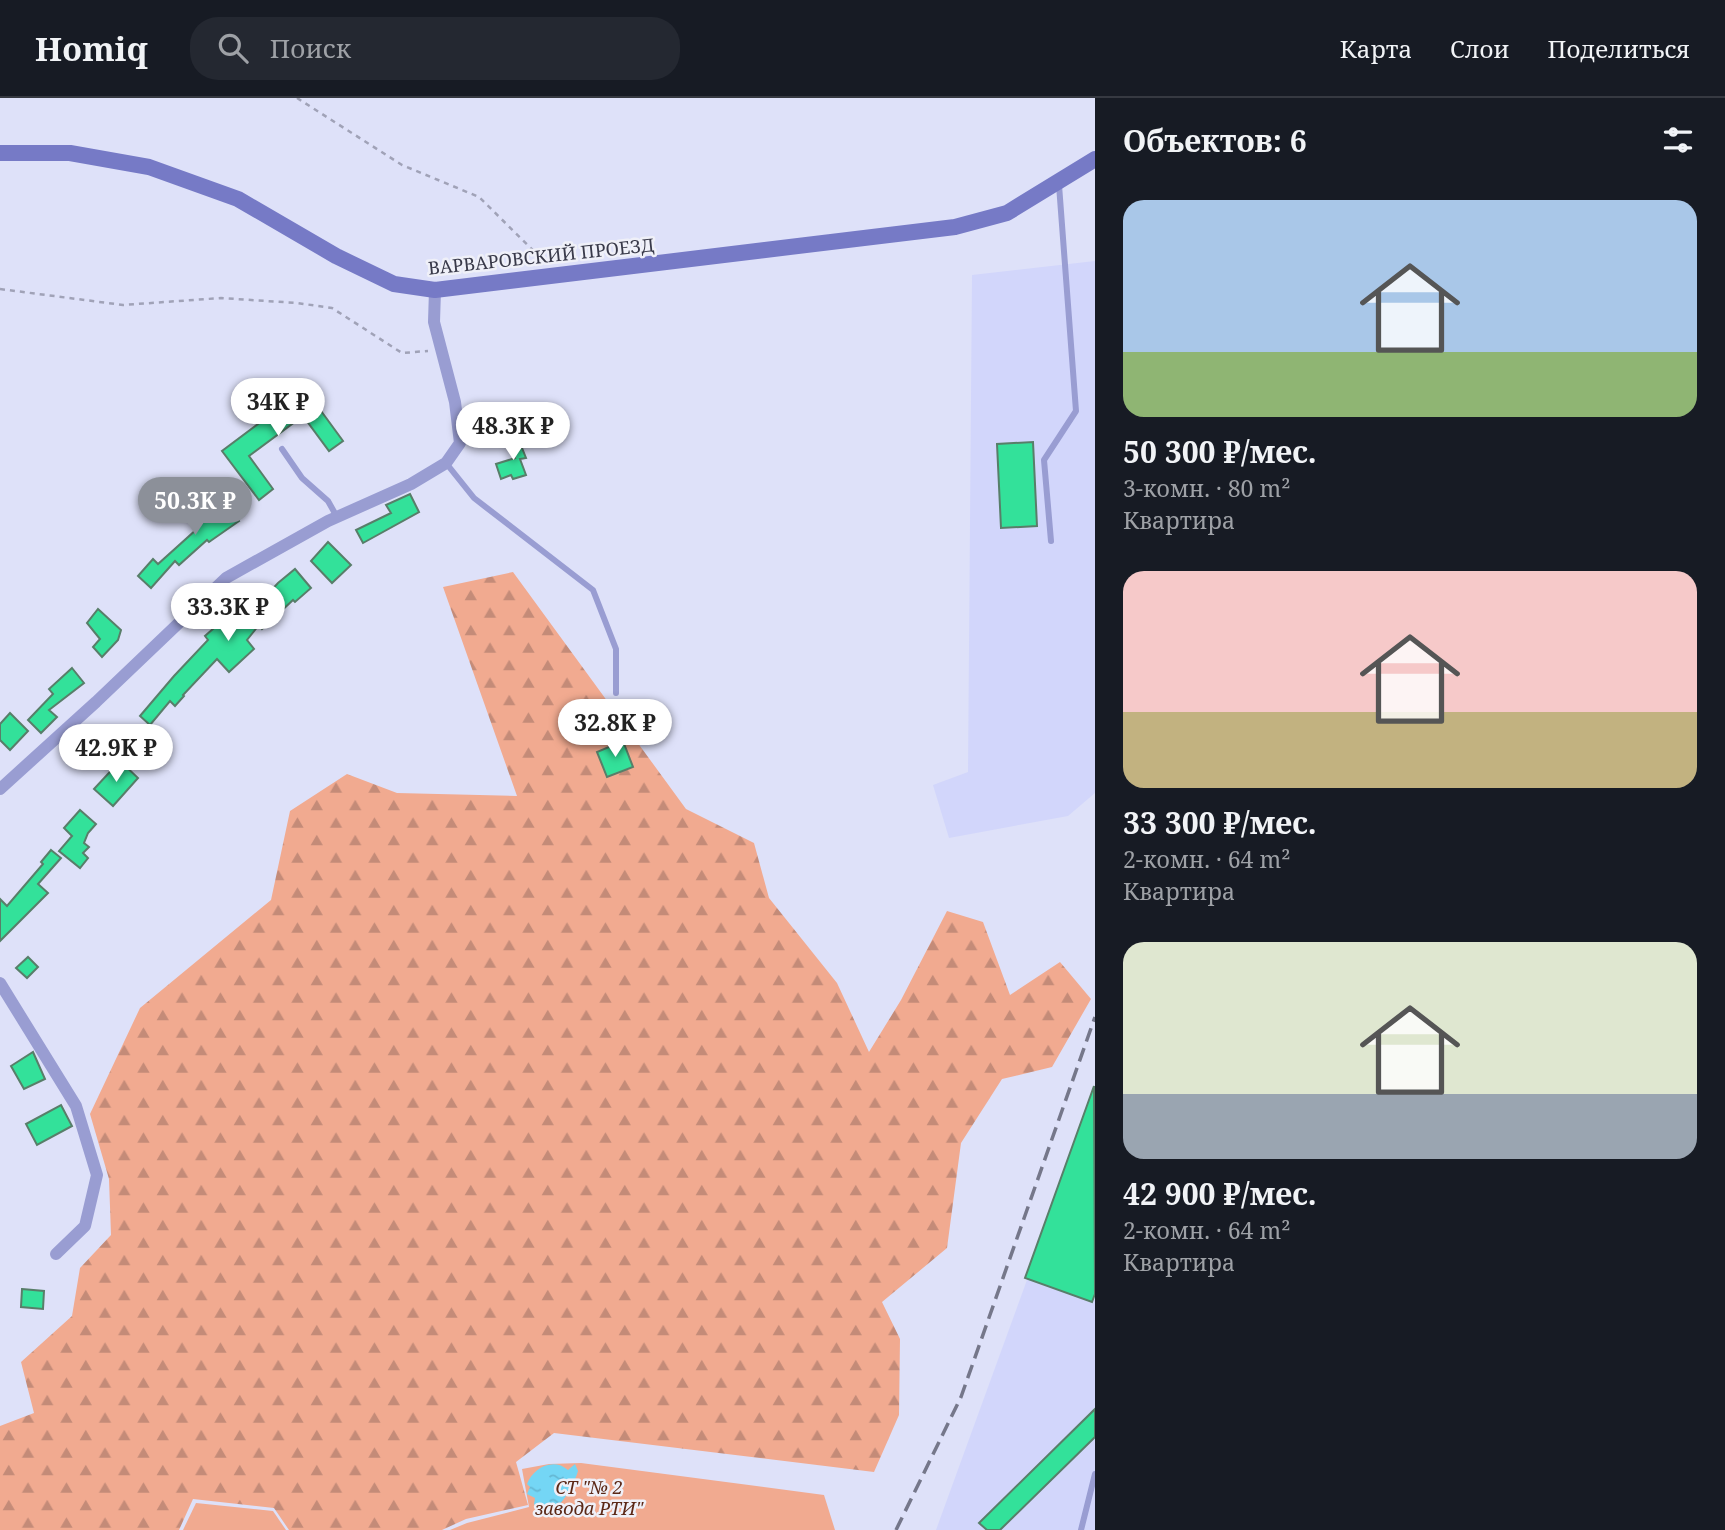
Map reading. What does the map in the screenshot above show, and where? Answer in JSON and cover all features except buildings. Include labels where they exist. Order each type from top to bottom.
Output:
[{"type":"street","name":"ВАРВАРОВСКИЙ ПРОЕЗД","points":[[0,153],[69,153],[149,167],[238,199],[336,256],[394,284],[435,290],[955,227],[1007,213],[1095,159]]},
{"type":"street","points":[[0,789],[226,578],[337,517],[411,484],[446,463],[460,443],[455,402],[435,322],[435,290]]},
{"type":"street","points":[[0,983],[76,1106],[97,1175],[85,1226],[56,1254]]},
{"type":"lane","points":[[1051,541],[1044,460],[1076,411],[1059,183]]},
{"type":"lane","points":[[282,450],[302,478],[328,501],[337,517]]},
{"type":"lane","points":[[446,463],[474,499],[593,590],[616,649],[615,693]]},
{"type":"lane","points":[[1081,1530],[1095,1474]]},
{"type":"path","points":[[297,98],[402,165],[479,197],[558,275]]},
{"type":"path","points":[[0,289],[123,305],[221,298],[297,303],[332,308],[402,353],[442,350]]},
{"type":"shaded area","points":[[1095,261],[1095,793],[1068,816],[949,838],[933,785],[968,772],[972,275]]},
{"type":"shaded area","points":[[1095,1093],[1095,1530],[936,1530]]},
{"type":"green space","points":[[513,572],[686,809],[754,843],[769,898],[837,983],[869,1052],[901,1000],[947,911],[983,922],[1010,995],[1060,962],[1091,999],[1052,1067],[1002,1079],[961,1143],[947,1248],[882,1302],[900,1339],[899,1415],[874,1472],[554,1433],[516,1462],[528,1505],[466,1519],[442,1530],[289,1530],[274,1508],[193,1499],[179,1530],[0,1530],[0,1426],[34,1413],[21,1362],[72,1316],[80,1268],[111,1235],[109,1179],[90,1114],[140,1008],[271,900],[290,811],[347,774],[397,793],[517,796],[443,587]]},
{"type":"green space","name":"СТ \"№ 2 завода РТИ\"","points":[[581,1463],[824,1495],[835,1530],[450,1530],[529,1507],[522,1469],[549,1464]]},
{"type":"green space","points":[[196,1503],[273,1511],[286,1530],[183,1530]]},
{"type":"water","points":[[550,1464],[568,1470],[575,1464],[578,1471],[567,1494],[555,1509],[541,1511],[534,1504],[535,1498],[527,1494],[530,1478],[539,1469]]},
{"type":"railway","points":[[896,1530],[961,1397],[1095,1017]]}]
